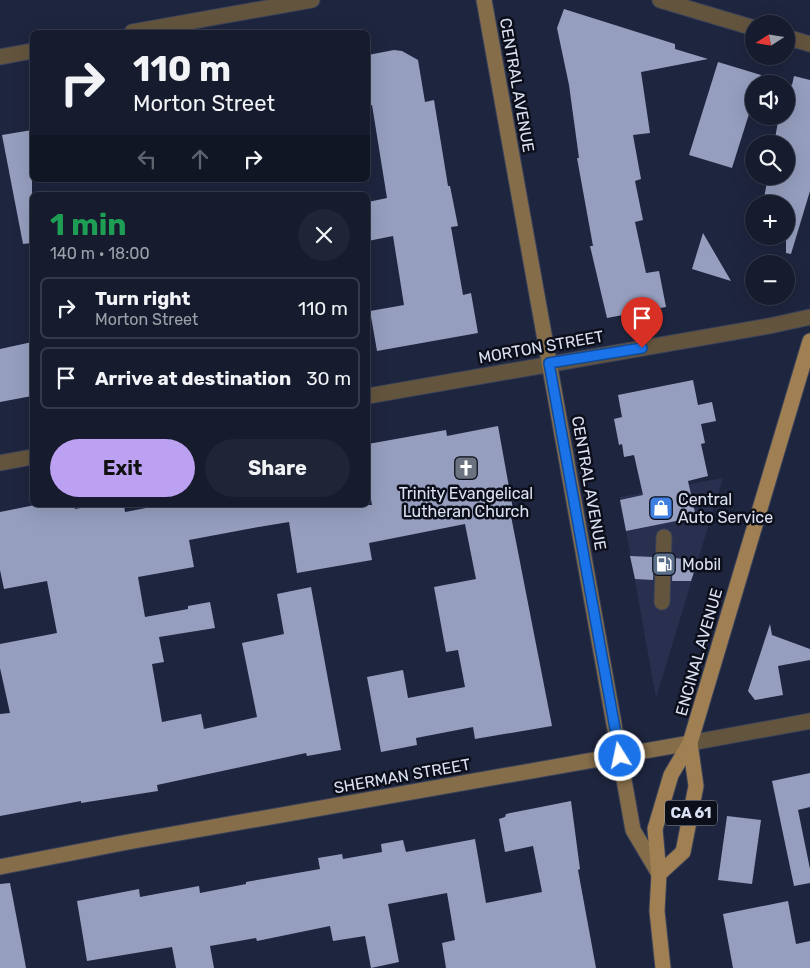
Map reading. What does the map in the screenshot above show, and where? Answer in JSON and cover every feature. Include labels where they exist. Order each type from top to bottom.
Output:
[{"type":"main road","name":"ENCINAL AVENUE","points":[[659,874],[655,829],[671,774],[690,743],[810,341]]},
{"type":"main road","name":"ENCINAL AVENUE","points":[[659,874],[683,852],[696,786],[690,743]]},
{"type":"main road","name":"CA 61","points":[[659,874],[657,911],[663,968]]},
{"type":"street","points":[[143,30],[312,0]]},
{"type":"street","name":"CENTRAL AVENUE","points":[[484,0],[633,830],[659,874]]},
{"type":"street","points":[[660,0],[745,25]]},
{"type":"street","points":[[795,40],[810,44]]},
{"type":"street","points":[[0,57],[30,51]]},
{"type":"street","name":"MORTON STREET","points":[[370,396],[769,326],[810,317]]},
{"type":"street","points":[[0,463],[30,457]]},
{"type":"street","points":[[662,602],[664,537]]},
{"type":"street","name":"SHERMAN STREET","points":[[0,867],[138,840],[810,721]]},
{"type":"shaded area","points":[[723,478],[656,698],[620,497]]},
{"type":"building","points":[[564,9],[675,44],[675,49],[708,59],[641,72],[650,133],[633,135],[641,179],[635,181],[643,220],[635,222],[646,273],[659,271],[666,307],[607,318],[590,246],[593,246],[577,158],[579,158],[569,85],[557,28]]},
{"type":"building","points":[[394,50],[402,51],[418,60],[425,102],[434,100],[448,186],[450,186],[458,226],[451,227],[463,295],[471,293],[478,333],[377,351],[370,311],[404,305],[393,236],[370,241],[370,202],[387,198],[372,105],[370,106],[370,55]]},
{"type":"building","points":[[718,62],[761,75],[745,75],[746,125],[732,168],[689,155]]},
{"type":"building","points":[[795,76],[810,80],[810,191],[795,241],[795,195],[765,195],[766,185],[795,185],[795,135],[776,135],[777,125],[795,125]]},
{"type":"building","points":[[30,130],[30,182],[32,182],[32,192],[30,192],[30,243],[23,244],[2,135]]},
{"type":"building","points":[[703,233],[731,281],[692,269]]},
{"type":"building","points":[[786,245],[794,245],[791,254],[786,253]]},
{"type":"building","points":[[30,342],[30,396],[0,402],[0,349]]},
{"type":"building","points":[[693,380],[698,405],[712,402],[716,421],[701,424],[705,443],[701,444],[708,476],[688,481],[696,517],[626,531],[620,500],[643,495],[634,455],[624,457],[622,444],[619,445],[614,419],[622,417],[618,395]]},
{"type":"building","points":[[498,426],[514,515],[511,516],[552,726],[475,739],[473,727],[416,738],[417,745],[381,752],[367,677],[403,670],[408,698],[465,687],[458,650],[446,652],[434,587],[476,579],[465,524],[369,543],[372,560],[297,573],[289,522],[189,540],[194,567],[138,577],[145,617],[188,609],[188,606],[210,602],[215,628],[159,637],[164,662],[152,664],[162,722],[201,714],[204,729],[257,717],[242,643],[284,634],[277,594],[311,587],[341,750],[307,756],[306,753],[157,785],[158,791],[81,803],[81,801],[0,816],[0,714],[10,713],[0,668],[0,644],[57,633],[47,581],[4,589],[0,570],[0,512],[30,506],[74,507],[75,509],[86,507],[124,507],[125,512],[151,507],[370,507],[372,505],[370,494],[370,444],[446,430],[447,436]]},
{"type":"building","points":[[630,556],[654,557],[653,580],[635,579]]},
{"type":"building","points":[[673,558],[698,560],[691,581],[672,581]]},
{"type":"building","points":[[770,624],[772,635],[810,649],[810,660],[778,666],[783,695],[755,700],[748,691]]},
{"type":"building","points":[[810,773],[810,807],[798,810],[810,869],[810,883],[794,886],[772,781]]},
{"type":"building","points":[[571,801],[580,869],[578,870],[596,968],[446,968],[442,943],[455,940],[447,893],[388,904],[399,962],[371,968],[365,936],[333,941],[330,926],[257,941],[256,938],[210,946],[214,968],[176,968],[172,947],[87,961],[77,901],[139,889],[140,897],[199,886],[200,893],[246,884],[246,882],[320,869],[318,858],[342,854],[343,859],[382,852],[381,844],[403,840],[406,852],[475,839],[486,903],[542,892],[533,846],[505,852],[499,819],[505,817],[506,814]]},
{"type":"building","points":[[727,816],[761,820],[752,884],[718,880]]},
{"type":"building","points":[[10,883],[26,968],[0,968],[0,884]]},
{"type":"building","points":[[788,901],[796,944],[810,941],[810,968],[733,968],[723,914]]},
{"type":"place","name":"Trinity Evangelical Lutheran Church","points":[[466,468]]},
{"type":"place","name":"Central Auto Service","points":[[661,508]]},
{"type":"place","name":"Mobil","points":[[664,564]]},
{"type":"route","points":[[620,756],[549,363],[642,348]]}]
